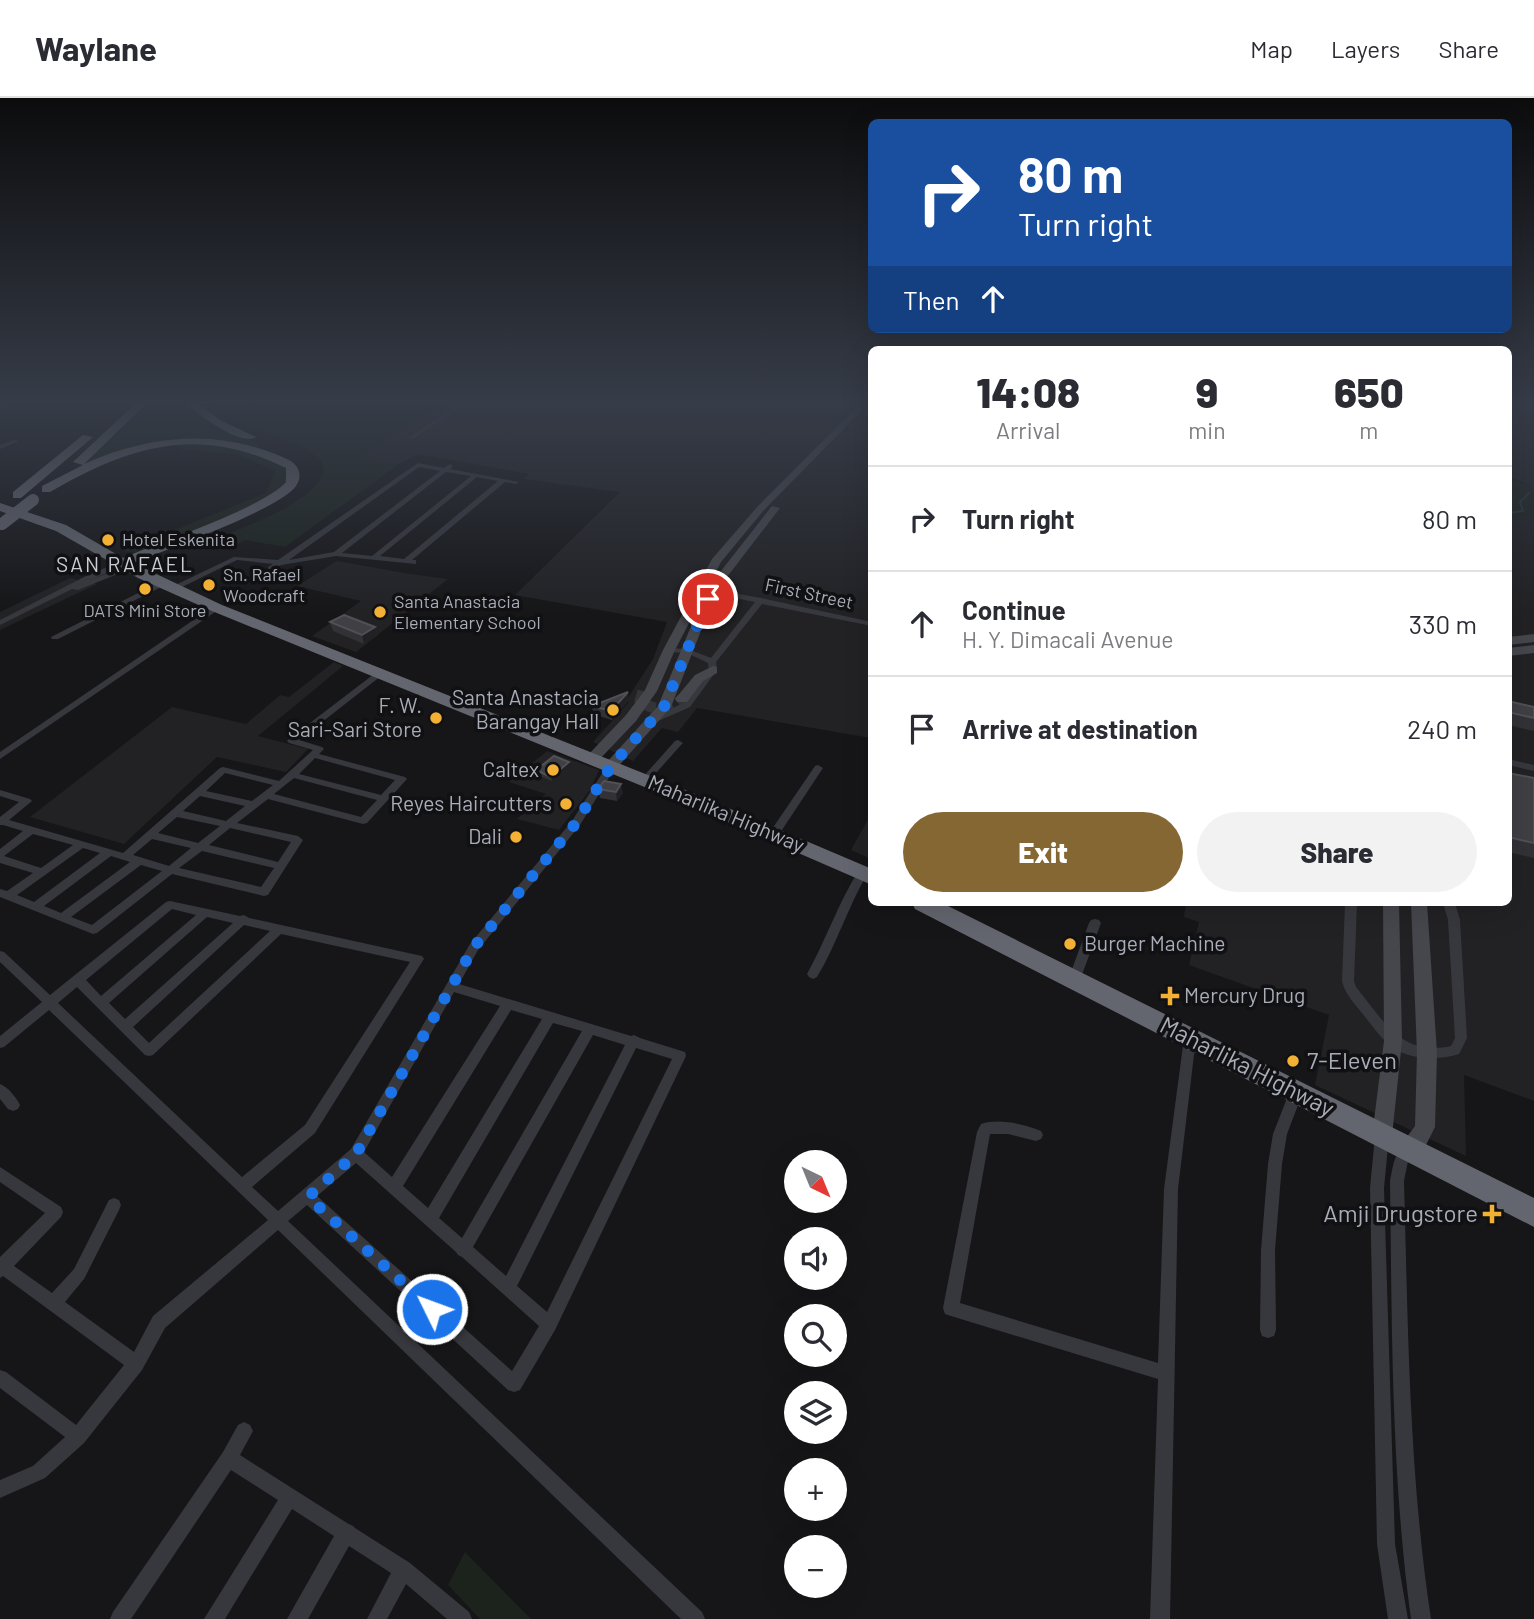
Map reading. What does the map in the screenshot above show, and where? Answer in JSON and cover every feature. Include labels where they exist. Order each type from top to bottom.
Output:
[{"type":"highway","points":[[0,508],[44,472]]},
{"type":"highway","points":[[1,525],[65,472]]},
{"type":"highway","points":[[46,489],[78,472]]},
{"type":"highway","points":[[127,565],[284,492],[292,484],[293,472]]},
{"type":"highway","points":[[127,565],[276,507],[295,494],[306,481]]},
{"type":"highway","name":"Maharlika Highway","points":[[0,508],[61,528],[127,565],[217,608],[611,766],[867,875]]},
{"type":"highway","name":"Maharlika Highway","points":[[929,906],[1534,1213]]},
{"type":"street","points":[[292,578],[272,572],[271,569],[407,472]]},
{"type":"street","points":[[336,554],[443,472]]},
{"type":"street","points":[[463,472],[516,482]]},
{"type":"street","points":[[0,1489],[39,1472],[78,1437],[136,1364],[159,1322],[356,1154],[474,947],[576,823],[611,766],[639,738],[664,707],[688,651],[716,561],[761,508],[797,472]]},
{"type":"street","points":[[643,691],[706,590],[773,510],[810,472]]},
{"type":"street","points":[[375,556],[475,475]]},
{"type":"street","points":[[406,561],[503,480]]},
{"type":"street","points":[[761,508],[773,510]]},
{"type":"street","points":[[55,638],[236,558],[282,563],[336,554],[416,562]]},
{"type":"street","points":[[1,623],[66,591],[89,576],[127,565]]},
{"type":"street","points":[[66,591],[102,580],[127,565]]},
{"type":"street","points":[[89,576],[102,580]]},
{"type":"street","name":"First Street","points":[[706,590],[868,623]]},
{"type":"street","points":[[653,720],[687,705],[761,600]]},
{"type":"street","points":[[0,756],[217,608]]},
{"type":"street","points":[[1512,641],[1534,638]]},
{"type":"street","points":[[1512,652],[1534,649]]},
{"type":"street","points":[[666,656],[688,651],[713,666]]},
{"type":"street","points":[[592,759],[651,691],[666,656]]},
{"type":"street","points":[[682,699],[713,666]]},
{"type":"street","points":[[4,895],[93,930],[292,775],[319,749],[292,741],[378,674]]},
{"type":"street","points":[[618,731],[639,738]]},
{"type":"street","points":[[645,780],[678,743]]},
{"type":"street","points":[[266,795],[363,821],[402,779],[313,755]]},
{"type":"street","points":[[1512,763],[1534,768]]},
{"type":"street","points":[[775,834],[818,768]]},
{"type":"street","points":[[125,857],[223,770],[280,784]]},
{"type":"street","points":[[292,775],[384,799]]},
{"type":"street","points":[[198,792],[254,805]]},
{"type":"street","points":[[0,793],[27,801],[1,821]]},
{"type":"street","points":[[1,821],[171,870],[264,892],[298,840],[175,813]]},
{"type":"street","points":[[31,830],[0,857],[43,872]]},
{"type":"street","points":[[151,835],[280,866]]},
{"type":"street","points":[[4,895],[82,844]]},
{"type":"street","points":[[35,907],[108,852]]},
{"type":"street","points":[[62,918],[139,861]]},
{"type":"street","points":[[813,974],[850,890],[867,875]]},
{"type":"street","points":[[0,1043],[170,905],[418,959],[310,1129],[243,1186]]},
{"type":"street","points":[[1351,906],[1350,989],[1393,1041],[1440,1054],[1458,1047],[1461,1038],[1454,920],[1449,906]]},
{"type":"street","points":[[1391,906],[1393,1041],[1377,1188],[1386,1530],[1398,1619]]},
{"type":"street","points":[[1419,906],[1427,1052],[1425,1127],[1418,1140],[1408,1149],[1398,1170],[1398,1222],[1406,1499],[1410,1554],[1421,1619]]},
{"type":"street","points":[[101,1003],[206,912]]},
{"type":"street","points":[[124,1027],[244,919]]},
{"type":"street","points":[[1074,980],[1096,923]]},
{"type":"street","points":[[79,981],[149,1051],[278,930]]},
{"type":"street","points":[[0,955],[695,1619]]},
{"type":"street","points":[[308,1197],[514,1384],[549,1324],[680,1056],[452,987]]},
{"type":"street","points":[[394,1187],[508,1004]]},
{"type":"street","points":[[430,1219],[551,1016]]},
{"type":"street","points":[[463,1250],[590,1028]]},
{"type":"street","points":[[1160,1619],[1164,1373],[1171,1189],[1190,1038]]},
{"type":"street","points":[[508,1287],[634,1040]]},
{"type":"street","points":[[0,1090],[13,1105]]},
{"type":"street","points":[[1268,1330],[1268,1250],[1275,1164],[1280,1134],[1296,1092]]},
{"type":"street","points":[[1036,1135],[1008,1128],[986,1128],[984,1132],[951,1308],[1164,1373]]},
{"type":"street","points":[[356,1154],[549,1324]]},
{"type":"street","points":[[0,1174],[56,1212],[1,1267],[136,1364]]},
{"type":"street","points":[[53,1304],[79,1274],[114,1205]]},
{"type":"street","points":[[0,1378],[78,1437]]},
{"type":"street","points":[[120,1619],[229,1458],[244,1431]]},
{"type":"street","points":[[229,1458],[403,1570],[462,1619]]},
{"type":"street","points":[[214,1619],[290,1496]]},
{"type":"street","points":[[297,1619],[347,1532]]},
{"type":"street","points":[[377,1619],[403,1570]]},
{"type":"shaded area","points":[[275,472],[288,472],[289,477],[280,488],[246,509],[147,550],[137,553],[123,551],[266,493]]},
{"type":"shaded area","points":[[322,472],[388,472],[285,547],[245,540],[232,547],[208,541],[284,509],[318,483]]},
{"type":"shaded area","points":[[518,472],[868,472],[868,737],[697,708],[678,732],[662,728],[633,761],[593,742],[629,702],[626,701],[653,659],[667,622],[515,595],[620,492],[524,479],[529,474]]},
{"type":"shaded area","points":[[1512,472],[1534,472],[1534,487],[1512,478]]},
{"type":"shaded area","points":[[1512,479],[1534,487],[1534,513],[1512,517]]},
{"type":"shaded area","points":[[1534,513],[1534,1101],[1464,1075],[1466,1156],[1315,1085],[1329,1015],[1189,965],[1199,922],[1184,917],[1186,906],[1512,906],[1512,517]]},
{"type":"shaded area","points":[[337,561],[448,579],[356,652],[312,636],[361,601],[297,586]]},
{"type":"shaded area","points":[[70,578],[97,584],[0,630],[0,612]]},
{"type":"shaded area","points":[[334,662],[343,666],[258,736],[308,749],[286,772],[217,757],[124,844],[30,817],[172,707],[246,724],[280,695],[289,697]]},
{"type":"shaded area","points":[[547,751],[599,770],[590,790],[559,830],[517,819],[546,794],[509,782]]},
{"type":"shaded area","points":[[868,819],[868,858],[851,850]]},
{"type":"shaded area","points":[[465,1552],[531,1619],[480,1619],[448,1585]]},
{"type":"building","points":[[344,615],[375,627],[362,635],[330,622]]},
{"type":"building","points":[[628,692],[611,711],[592,706]]},
{"type":"building","points":[[1512,702],[1534,707],[1534,718],[1512,713]]},
{"type":"building","name":"Caltex","points":[[554,756],[569,762],[551,777],[536,770]]},
{"type":"building","points":[[1512,774],[1534,778],[1534,843],[1512,838]]},
{"type":"building","points":[[604,781],[621,784],[616,792],[598,789]]},
{"type":"waterway","points":[[1512,512],[1523,511],[1520,502],[1529,493]]},
{"type":"tunnel","points":[[643,691],[640,701],[651,707],[672,706],[682,699]]},
{"type":"place","name":"Hotel Eskenita","points":[[108,540]]},
{"type":"place","name":"Sn. Rafael Woodcraft","points":[[209,585]]},
{"type":"place","name":"DATS Mini Store","points":[[145,589]]},
{"type":"place","name":"Santa Anastacia Elementary School","points":[[380,612]]},
{"type":"place","name":"Santa Anastacia Barangay Hall","points":[[613,710]]},
{"type":"place","name":"F. W. Sari-Sari Store","points":[[436,718]]},
{"type":"place","name":"Caltex","points":[[553,770]]},
{"type":"place","name":"Reyes Haircutters","points":[[566,804]]},
{"type":"place","name":"Dali","points":[[516,837]]},
{"type":"place","name":"Burger Machine","points":[[1070,944]]},
{"type":"place","name":"Mercury Drug","points":[[1170,996]]},
{"type":"place","name":"7-Eleven","points":[[1293,1061]]},
{"type":"place","name":"Amji Drugstore","points":[[1492,1214]]},
{"type":"district","name":"SAN RAFAEL","points":[[125,565]]},
{"type":"route","points":[[432,1309],[308,1197],[356,1154],[474,947],[576,823],[611,766],[639,738],[664,707],[708,599]]}]
